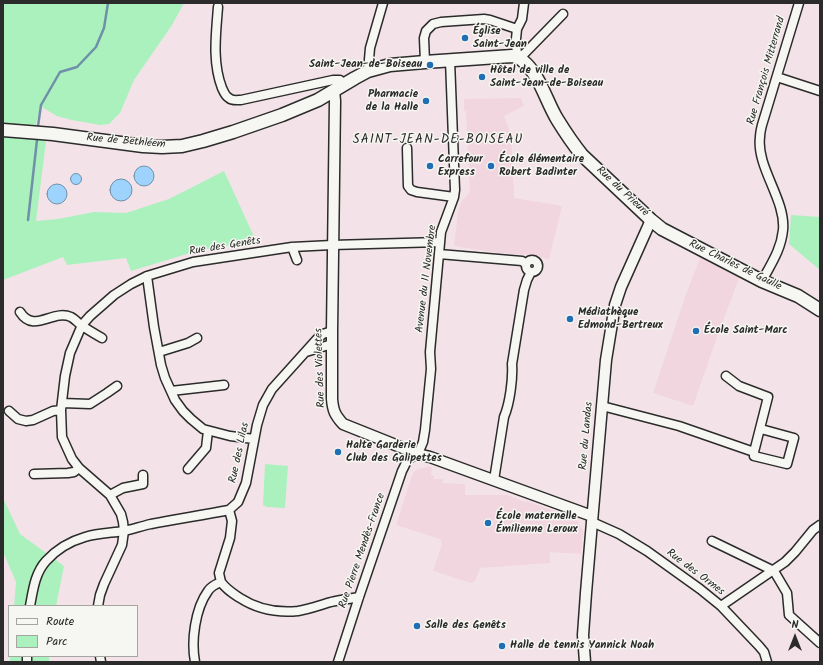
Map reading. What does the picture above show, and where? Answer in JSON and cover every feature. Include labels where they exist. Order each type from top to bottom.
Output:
[{"type":"main road","name":"Rue de Bethléem","points":[[3,130],[60,135],[143,146],[182,146],[210,139],[282,115],[318,100],[368,71],[390,65],[512,56],[517,57]]},
{"type":"main road","name":"Rue du Prieuré","points":[[517,57],[523,60],[531,70],[540,84],[556,118],[576,147],[590,163],[652,220]]},
{"type":"main road","name":"Rue Charles de Gaulle","points":[[652,220],[662,229],[762,281],[798,296],[820,310]]},
{"type":"street","points":[[368,71],[370,48],[383,3]]},
{"type":"street","points":[[524,3],[522,19],[517,29],[517,57],[524,54],[563,14]]},
{"type":"street","name":"Rue François Mitterrand","points":[[762,281],[778,253],[783,229],[783,218],[763,161],[759,138],[799,3]]},
{"type":"street","points":[[218,7],[216,64],[220,81],[225,95],[228,98],[241,100],[333,80],[340,80],[339,87]]},
{"type":"street","points":[[425,62],[424,38],[426,31],[433,24],[441,22],[484,19],[517,29]]},
{"type":"street","name":"Avenue du 11 Novembre","points":[[418,454],[424,436],[428,400],[431,368],[430,352],[440,242],[454,198],[455,190],[450,60]]},
{"type":"street","points":[[777,77],[820,91]]},
{"type":"street","name":"Rue des Violettes","points":[[339,87],[335,101],[332,244],[333,408],[336,416],[343,424],[418,454],[494,480],[592,519]]},
{"type":"street","points":[[407,148],[408,186],[411,190],[454,198]]},
{"type":"street","name":"Rue du Landas","points":[[585,662],[583,635],[606,360],[615,305],[621,287],[652,220]]},
{"type":"street","name":"Rue des Genêts","points":[[124,531],[121,514],[110,495],[79,468],[72,459],[62,437],[61,406],[70,352],[82,326],[90,316],[114,295],[131,284],[147,276],[194,262],[292,247],[332,244],[440,242]]},
{"type":"street","points":[[292,247],[297,260]]},
{"type":"street","points":[[439,254],[522,262],[526,264],[526,268],[531,272],[524,290],[512,364],[512,380],[507,409],[504,416],[494,480]]},
{"type":"street","points":[[147,276],[161,365],[176,400],[187,415],[203,429],[230,436],[254,439]]},
{"type":"street","points":[[20,312],[24,318],[36,322],[57,316],[71,317],[82,326],[102,338]]},
{"type":"street","name":"Rue des Lilas","points":[[229,510],[238,502],[246,483],[257,425],[263,405],[272,390],[317,339],[323,334],[332,331]]},
{"type":"street","points":[[159,352],[188,343],[197,338]]},
{"type":"street","name":"Rue des Lilas","points":[[305,353],[332,344]]},
{"type":"street","points":[[726,376],[739,386],[768,397],[754,456],[787,464],[794,438],[761,429]]},
{"type":"street","points":[[171,391],[224,385]]},
{"type":"street","points":[[9,411],[18,419],[26,421],[33,420],[61,406],[90,404],[117,386]]},
{"type":"street","points":[[602,406],[679,426],[754,452]]},
{"type":"street","points":[[188,469],[206,448],[208,431]]},
{"type":"street","name":"Rue Pierre Mendès-France","points":[[338,662],[358,597],[402,471],[408,459],[418,454]]},
{"type":"street","points":[[34,474],[68,473],[74,472],[79,468]]},
{"type":"street","points":[[110,495],[123,488],[143,484],[143,475]]},
{"type":"street","points":[[30,605],[34,586],[41,567],[47,560],[67,545],[86,537],[229,510],[232,521],[230,538],[219,573],[221,582],[227,590],[247,603],[266,609],[285,611],[299,610],[358,597]]},
{"type":"street","name":"Rue des Ormes","points":[[592,519],[647,551],[721,606],[764,652],[767,662]]},
{"type":"street","points":[[721,606],[774,571],[785,562],[813,530],[820,525]]},
{"type":"street","points":[[98,605],[104,584],[122,544],[124,531]]},
{"type":"street","points":[[712,541],[774,571],[787,593],[789,615],[820,643]]},
{"type":"street","points":[[195,662],[194,643],[197,617],[208,590],[221,582]]},
{"type":"shaded area","name":"École élémentaire Robert Badinter","points":[[521,98],[524,106],[504,116],[511,135],[514,198],[562,206],[549,259],[530,255],[499,253],[454,246],[458,212],[461,202],[470,192],[466,111],[464,111],[464,99]]},
{"type":"shaded area","name":"École Saint-Marc","points":[[701,256],[740,276],[693,406],[653,393],[686,294]]},
{"type":"shaded area","name":"École maternelle Émilienne Leroux","points":[[432,467],[431,475],[434,476],[434,479],[443,479],[443,483],[465,484],[465,495],[507,495],[577,520],[583,530],[581,554],[550,552],[550,563],[480,568],[475,581],[471,583],[433,571],[442,544],[440,539],[396,525],[414,472],[418,469]]},
{"type":"green space","points":[[3,3],[184,3],[172,25],[134,80],[120,113],[109,124],[100,125],[72,120],[57,116],[40,106],[36,124],[46,141],[36,221],[58,219],[94,212],[126,213],[169,199],[224,171],[256,241],[200,250],[131,271],[126,258],[67,265],[63,257],[3,280]]},
{"type":"green space","points":[[791,215],[820,217],[820,270],[789,244]]},
{"type":"green space","points":[[265,464],[288,466],[285,508],[267,507],[263,505]]},
{"type":"green space","points":[[3,498],[20,534],[64,566],[56,605],[14,605],[16,582],[3,552]]},
{"type":"green space","points":[[10,657],[49,657],[49,662],[10,662]]},
{"type":"water","points":[[144,166],[151,169],[154,176],[151,183],[144,186],[137,183],[134,176],[137,169]]},
{"type":"water","points":[[76,173],[80,175],[82,179],[80,183],[76,185],[72,183],[70,179],[72,175]]},
{"type":"water","points":[[121,179],[129,182],[132,190],[129,198],[121,201],[113,198],[110,190],[113,182]]},
{"type":"water","points":[[57,184],[64,187],[67,194],[64,201],[57,204],[50,201],[47,194],[50,187]]},
{"type":"waterway","points":[[38,126],[41,105],[60,72],[77,67],[96,47],[104,28],[108,3]]},
{"type":"waterway","points":[[28,220],[37,140]]},
{"type":"place","name":"Église Saint-Jean","points":[[465,38]]},
{"type":"place","name":"Saint-Jean-de-Boiseau","points":[[430,65]]},
{"type":"place","name":"Hôtel de ville de Saint-Jean-de-Boiseau","points":[[482,77]]},
{"type":"place","name":"Pharmacie de la Halle","points":[[426,101]]},
{"type":"place","name":"Carrefour Express","points":[[430,166]]},
{"type":"place","name":"École élémentaire Robert Badinter","points":[[491,166]]},
{"type":"place","name":"Médiathèque Edmond-Bertreux","points":[[570,319]]},
{"type":"place","name":"École Saint-Marc","points":[[696,331]]},
{"type":"place","name":"Halte Garderie Club des Galipettes","points":[[338,452]]},
{"type":"place","name":"École maternelle Émilienne Leroux","points":[[488,523]]},
{"type":"place","name":"Salle des Genêts","points":[[417,626]]},
{"type":"place","name":"Halle de tennis Yannick Noah","points":[[502,646]]},
{"type":"district","name":"SAINT-JEAN-DE-BOISEAU","points":[[438,141]]}]
